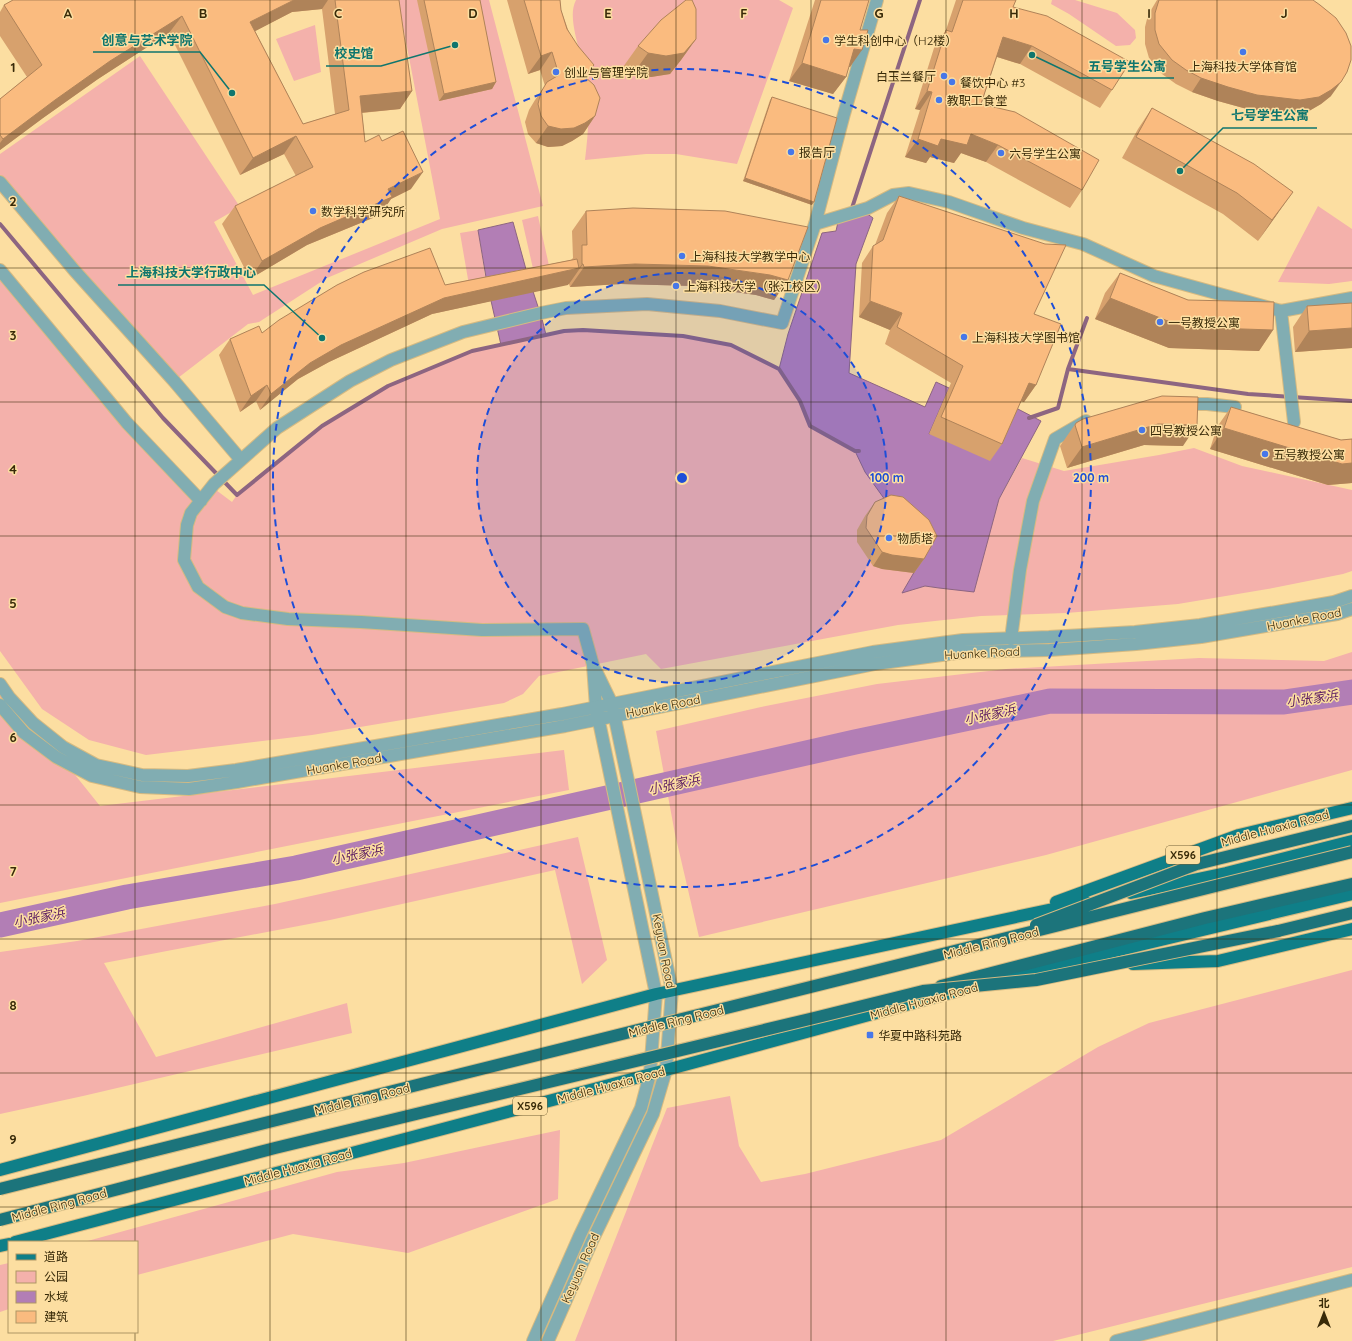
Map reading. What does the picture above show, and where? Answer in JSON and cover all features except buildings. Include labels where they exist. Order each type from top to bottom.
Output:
[{"type":"highway","points":[[983,945],[1197,864],[1352,826]]},
{"type":"highway","name":"Middle Ring Road","points":[[0,1189],[1352,852]]},
{"type":"highway","name":"Middle Ring Road","points":[[0,1220],[275,1148],[814,1018],[1205,918],[1352,884]]},
{"type":"highway","points":[[923,990],[1036,980],[1278,931],[1352,913]]},
{"type":"main road","name":"Middle Huaxia Road","points":[[1019,916],[1239,835],[1352,808]]},
{"type":"main road","name":"Middle Huaxia Road","points":[[0,1170],[672,990],[1226,873],[1352,841]]},
{"type":"main road","name":"Middle Huaxia Road","points":[[20,1241],[666,1070],[1044,968],[1352,894]]},
{"type":"main road","name":"Middle Huaxia Road","points":[[1044,968],[1218,961],[1352,929]]},
{"type":"street","points":[[593,665],[583,629],[482,630],[288,619],[242,613],[225,607],[198,587],[184,560],[187,525],[191,513],[214,484],[277,428],[350,381],[391,360],[463,332],[541,312],[566,308],[647,304],[716,310],[782,323],[815,224],[844,114],[877,0]]},
{"type":"street","points":[[0,182],[74,270],[174,381],[241,460]]},
{"type":"street","points":[[815,224],[868,208],[893,195],[909,193],[949,202],[1023,228],[1084,244],[1154,276],[1281,311],[1352,298]]},
{"type":"street","points":[[0,270],[127,423],[201,501]]},
{"type":"street","points":[[1281,311],[1294,422]]},
{"type":"street","points":[[1167,404],[1207,404],[1235,407]]},
{"type":"street","points":[[1012,639],[1020,570],[1033,501],[1055,439],[1086,421],[1100,418]]},
{"type":"street","name":"Huanke Road","points":[[597,713],[612,704],[873,652],[964,640],[1012,639],[1135,632],[1200,625],[1334,602],[1352,596]]},
{"type":"street","name":"Huanke Road","points":[[0,684],[5,701],[62,747],[96,765],[142,775],[188,776],[236,770],[597,713],[614,716],[875,664],[964,652],[1058,649],[1136,644],[1202,637],[1337,614],[1352,609]]},
{"type":"street","name":"Keyuan Road","points":[[548,1341],[592,1241],[653,1114],[666,1070],[672,990],[612,704],[593,665]]},
{"type":"street","name":"Keyuan Road","points":[[533,1341],[580,1235],[641,1108],[650,1074],[656,994],[597,713],[593,665]]},
{"type":"street","points":[[1116,1341],[1152,1337],[1352,1280]]},
{"type":"green space","points":[[398,0],[489,0],[543,206],[442,229],[327,278],[259,322],[248,324],[174,381],[0,182],[0,154],[140,56],[240,207],[214,222],[253,295],[440,219]]},
{"type":"green space","points":[[576,0],[779,0],[793,8],[737,164],[676,154],[646,154],[585,160],[588,107],[584,74],[573,20]]},
{"type":"green space","points":[[1052,0],[1075,0],[1117,13],[1135,30],[1136,38],[1130,45],[1116,46],[1069,14],[1051,4]]},
{"type":"green space","points":[[315,25],[321,72],[294,81],[276,39]]},
{"type":"green space","points":[[1318,206],[1352,229],[1352,281],[1329,284],[1278,282]]},
{"type":"green space","points":[[538,216],[550,270],[534,273],[522,220]]},
{"type":"green space","points":[[478,230],[486,282],[469,285],[460,233]]},
{"type":"green space","points":[[0,270],[201,501],[212,487],[232,502],[237,495],[322,426],[385,388],[472,351],[564,331],[583,330],[670,335],[731,345],[779,369],[800,401],[810,426],[855,451],[927,550],[903,592],[925,586],[974,591],[999,499],[1022,458],[1064,471],[1194,448],[1242,466],[1352,490],[1352,571],[1343,574],[1273,588],[1178,604],[1066,613],[981,616],[898,625],[661,669],[646,654],[539,676],[523,694],[504,703],[312,735],[146,755],[89,740],[42,709],[0,651]],"holes":[[[188,521],[184,556],[181,522]]]},
{"type":"green space","points":[[1352,652],[1352,770],[1046,855],[699,937],[675,834],[656,731],[761,707],[877,684],[1006,669],[1199,658],[1324,661]]},
{"type":"green space","points":[[0,681],[100,806],[564,750],[569,790],[0,903]]},
{"type":"green space","points":[[578,837],[607,960],[582,984],[555,870],[330,920],[104,963],[156,1057],[347,1003],[352,1033],[0,1114],[0,952],[77,941],[275,904]]},
{"type":"green space","points":[[1352,970],[1352,1267],[1053,1341],[575,1341],[667,1108],[730,1096],[739,1146],[761,1182],[805,1174],[941,1140],[1098,1047],[1149,1023]]},
{"type":"green space","points":[[560,1130],[558,1199],[408,1253],[293,1234],[138,1275],[138,1241],[88,1241],[337,1172],[404,1163]]},
{"type":"green space","points":[[8,1263],[8,1309],[0,1312],[0,1265]]},
{"type":"water","points":[[866,213],[873,218],[856,264],[849,373],[925,407],[936,382],[949,388],[929,434],[1014,407],[1041,421],[999,499],[974,592],[925,586],[902,593],[927,550],[893,511],[865,472],[855,451],[810,426],[800,401],[779,369],[788,334],[822,233],[836,231],[838,222]]},
{"type":"water","points":[[513,222],[546,335],[501,345],[487,283],[478,230]]},
{"type":"waterway","points":[[851,211],[920,0]]},
{"type":"waterway","points":[[0,224],[163,418],[237,495],[322,426],[388,386],[472,351],[564,331],[583,330],[683,336],[731,345],[779,369],[800,401],[810,426],[855,451],[859,451]]},
{"type":"waterway","points":[[1068,369],[1087,318]]},
{"type":"waterway","points":[[1029,418],[1058,408],[1068,369],[1248,394],[1352,401]]},
{"type":"waterway","name":"小张家浜","points":[[0,925],[127,897],[296,868],[855,742],[1050,701],[1284,702],[1352,692]]},
{"type":"place","name":"学生科创中心（H2楼）","points":[[826,40]]},
{"type":"place","name":"校史馆","points":[[455,45]]},
{"type":"place","name":"上海科技大学体育馆","points":[[1243,52]]},
{"type":"place","name":"五号学生公寓","points":[[1032,55]]},
{"type":"place","name":"创业与管理学院","points":[[556,72]]},
{"type":"place","name":"白玉兰餐厅","points":[[944,76]]},
{"type":"place","name":"餐饮中心 #3","points":[[952,82]]},
{"type":"place","name":"创意与艺术学院","points":[[232,93]]},
{"type":"place","name":"教职工食堂","points":[[939,100]]},
{"type":"place","name":"报告厅","points":[[791,152]]},
{"type":"place","name":"六号学生公寓","points":[[1001,153]]},
{"type":"place","name":"七号学生公寓","points":[[1180,171]]},
{"type":"place","name":"数学科学研究所","points":[[313,211]]},
{"type":"place","name":"上海科技大学教学中心","points":[[682,256]]},
{"type":"place","name":"上海科技大学（张江校区）","points":[[676,286]]},
{"type":"place","name":"一号教授公寓","points":[[1160,322]]},
{"type":"place","name":"上海科技大学图书馆","points":[[964,337]]},
{"type":"place","name":"上海科技大学行政中心","points":[[322,338]]},
{"type":"place","name":"四号教授公寓","points":[[1142,430]]},
{"type":"place","name":"五号教授公寓","points":[[1265,454]]},
{"type":"place","name":"物质塔","points":[[889,538]]},
{"type":"place","name":"华夏中路科苑路","points":[[870,1035]]}]
